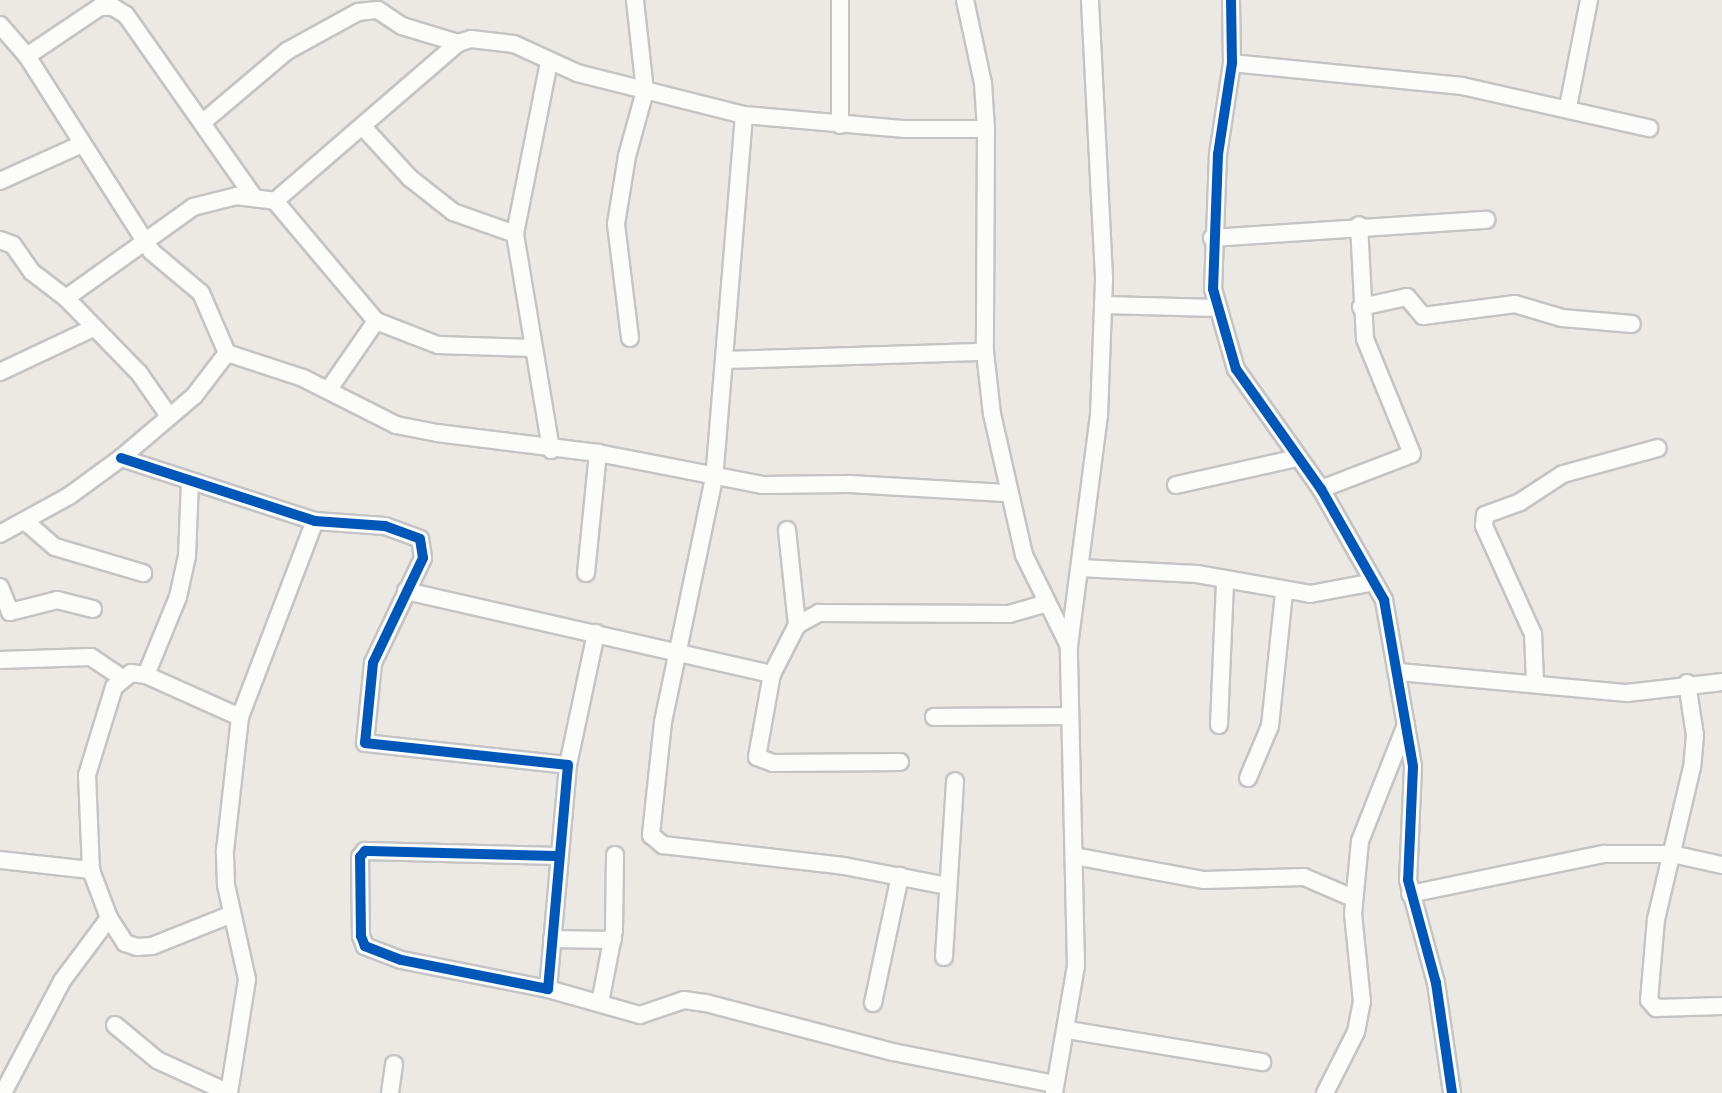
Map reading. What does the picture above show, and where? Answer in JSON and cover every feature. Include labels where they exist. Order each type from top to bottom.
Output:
[{"type":"street","points":[[343,0],[354,14]]},
{"type":"street","points":[[630,338],[616,224],[627,156],[645,91],[635,0]]},
{"type":"street","points":[[840,0],[840,125]]},
{"type":"street","points":[[965,0],[986,129],[985,352],[1006,493],[1024,555],[1069,646]]},
{"type":"street","points":[[559,856],[377,847],[360,857],[365,946],[401,960],[548,989],[640,1015],[684,1000],[706,1003],[893,1052],[1055,1088],[1068,1030],[1076,942],[1068,716],[1069,646],[1099,416],[1103,305],[1090,0]]},
{"type":"street","points":[[1231,0],[1232,63],[1212,238],[1217,308],[1236,369],[1321,489],[1374,582],[1388,615],[1413,767],[1410,894],[1436,983],[1452,1093]]},
{"type":"street","points":[[1568,107],[1589,0]]},
{"type":"street","points":[[27,56],[88,13],[113,7],[126,15],[253,196]]},
{"type":"street","points":[[203,122],[287,51],[354,14],[378,10],[402,26],[458,43]]},
{"type":"street","points":[[0,25],[27,56],[160,262],[201,293],[227,353],[329,389],[396,425],[551,450],[598,453],[762,485],[849,484],[1006,493]]},
{"type":"street","points":[[275,201],[364,128],[458,43],[471,39],[514,44],[549,62],[645,91],[744,115],[840,125],[986,129]]},
{"type":"street","points":[[549,62],[515,234],[551,450]]},
{"type":"street","points":[[1232,63],[1396,77],[1568,107],[1649,128]]},
{"type":"street","points":[[744,115],[714,478],[656,769],[651,827],[656,842],[900,876],[948,886]]},
{"type":"street","points":[[364,128],[410,178],[453,212],[515,234]]},
{"type":"street","points":[[0,181],[82,144]]},
{"type":"street","points":[[66,298],[145,238],[193,207],[253,196],[275,201],[376,321],[438,345],[532,348]]},
{"type":"street","points":[[1212,238],[1359,225],[1486,220]]},
{"type":"street","points":[[1321,489],[1412,454],[1377,374],[1361,307],[1359,225]]},
{"type":"street","points":[[0,240],[13,245],[32,272],[66,298],[91,329],[139,373],[169,416]]},
{"type":"street","points":[[1361,307],[1407,297],[1423,316],[1515,304],[1562,318],[1632,324]]},
{"type":"street","points":[[1103,305],[1217,308]]},
{"type":"street","points":[[329,389],[376,321]]},
{"type":"street","points":[[0,372],[91,329]]},
{"type":"street","points":[[725,360],[985,352]]},
{"type":"street","points":[[0,534],[26,522],[121,458],[211,378],[227,353]]},
{"type":"street","points":[[1535,681],[1533,634],[1484,526],[1485,515],[1520,502],[1563,474],[1658,448]]},
{"type":"street","points":[[586,573],[598,453]]},
{"type":"street","points":[[121,458],[315,521],[385,526],[420,539],[423,558],[373,663],[365,743],[568,765]]},
{"type":"street","points":[[1176,485],[1297,458]]},
{"type":"street","points":[[146,675],[178,597],[187,556],[190,481]]},
{"type":"street","points":[[115,1025],[157,1060],[229,1093],[247,979],[232,914],[225,851],[240,717],[315,521]]},
{"type":"street","points":[[26,522],[55,547],[143,573]]},
{"type":"street","points":[[787,530],[797,625],[772,674],[757,757],[773,763],[900,762]]},
{"type":"street","points":[[1080,568],[1225,579],[1284,593],[1310,594],[1374,582]]},
{"type":"street","points":[[1219,725],[1225,579]]},
{"type":"street","points":[[0,587],[10,612],[57,600],[93,609]]},
{"type":"street","points":[[406,591],[772,674]]},
{"type":"street","points":[[1248,778],[1270,726],[1284,593]]},
{"type":"street","points":[[797,625],[819,613],[1009,614],[1047,603]]},
{"type":"street","points":[[548,989],[568,765],[596,633]]},
{"type":"street","points":[[0,660],[91,657],[121,677],[146,675],[240,717]]},
{"type":"street","points":[[1399,672],[1535,681],[1627,693],[1687,683],[1722,682]]},
{"type":"street","points":[[121,677],[87,775],[84,809],[91,870],[109,918],[125,943],[137,947],[152,946],[232,914]]},
{"type":"street","points":[[1687,683],[1695,735],[1692,767],[1656,919],[1649,1000],[1656,1008],[1722,1006]]},
{"type":"street","points":[[934,717],[1068,716]]},
{"type":"street","points":[[1325,1093],[1356,1032],[1362,1002],[1353,898],[1360,841],[1406,724]]},
{"type":"street","points":[[944,957],[955,781]]},
{"type":"street","points":[[1410,894],[1562,860],[1672,854],[1722,865]]},
{"type":"street","points":[[600,1003],[613,940],[615,855]]},
{"type":"street","points":[[1074,856],[1204,880],[1304,877],[1353,898]]},
{"type":"street","points":[[0,860],[91,870]]},
{"type":"street","points":[[873,1003],[900,876]]},
{"type":"street","points":[[3,1093],[62,981],[109,918]]},
{"type":"street","points":[[552,939],[613,940]]},
{"type":"street","points":[[1068,1030],[1262,1062]]},
{"type":"street","points":[[390,1093],[394,1064]]},
{"type":"cycle path","points":[[1231,0],[1232,63],[1218,154],[1213,289],[1236,369],[1321,489],[1384,600],[1413,767],[1408,880],[1436,983],[1452,1093]]},
{"type":"cycle path","points":[[121,458],[315,521],[385,526],[420,539],[423,558],[373,663],[365,743],[568,765],[548,989],[401,960],[365,946],[361,936],[360,857],[365,851],[559,856]]}]
